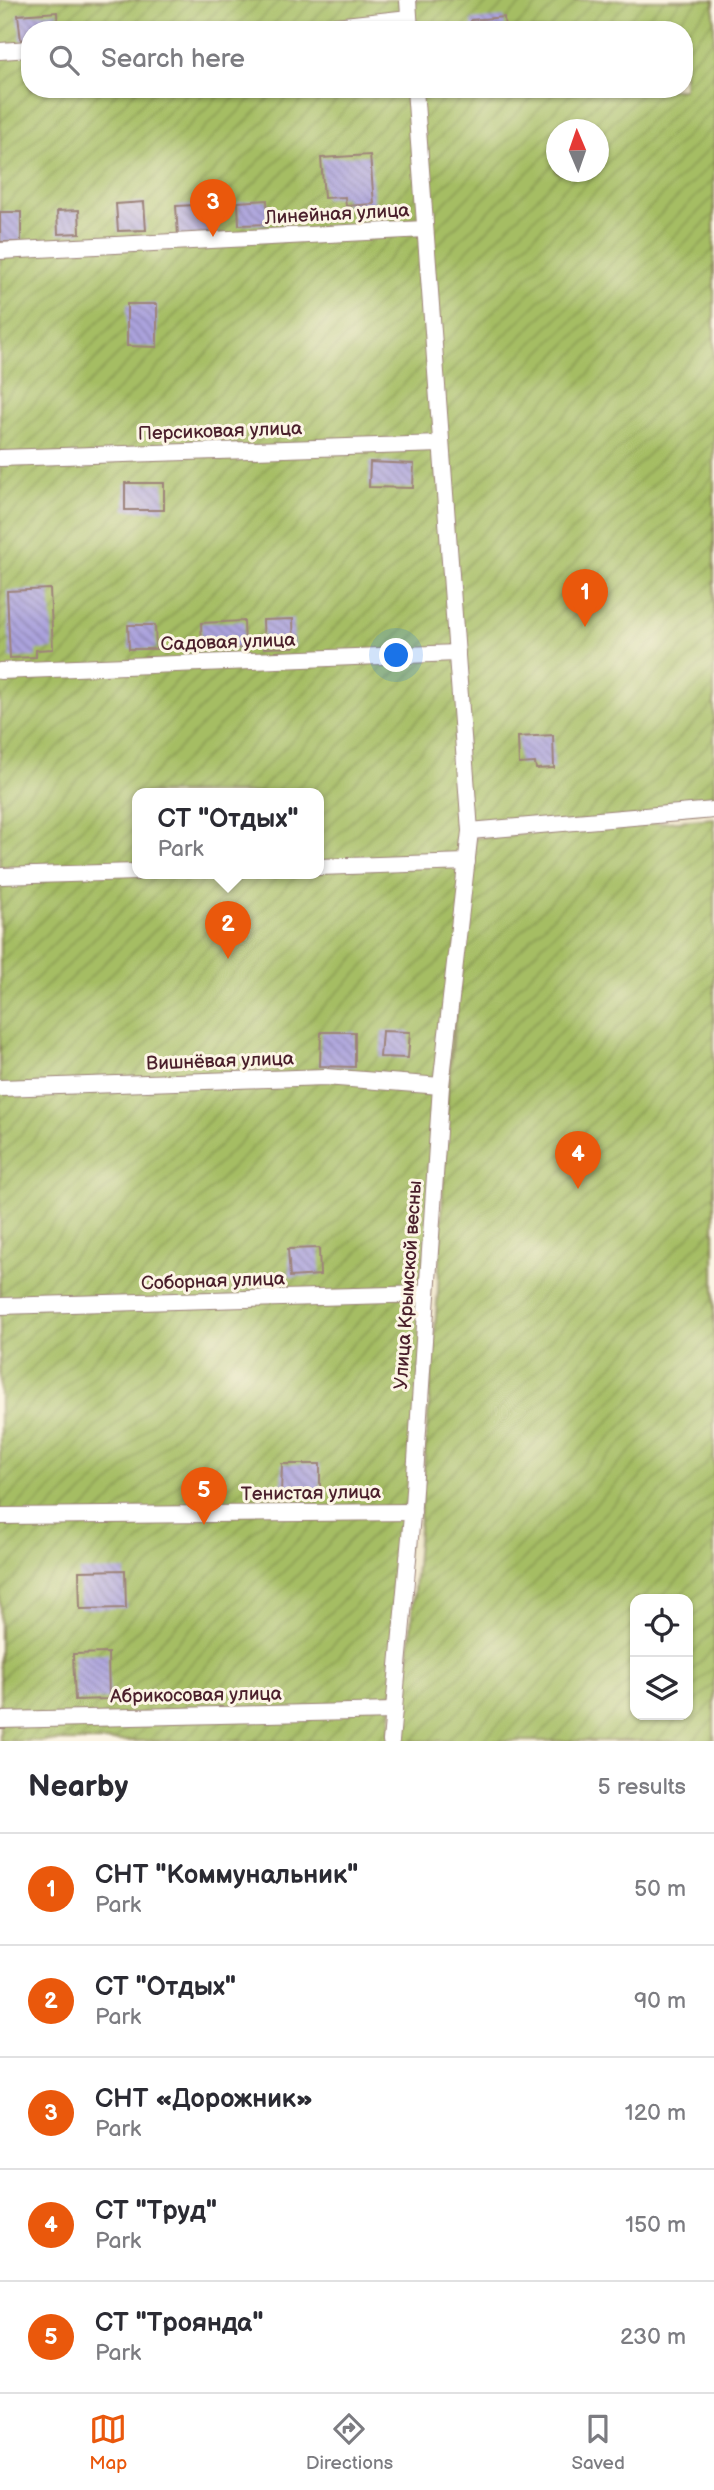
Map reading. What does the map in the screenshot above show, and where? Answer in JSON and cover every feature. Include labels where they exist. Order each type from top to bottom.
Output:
[{"type":"lane","points":[[408,0],[410,21]]},
{"type":"lane","points":[[0,51],[21,50]]},
{"type":"lane","name":"Улица Крымской весны","points":[[391,1741],[413,1512],[441,1086],[470,831],[416,98]]},
{"type":"lane","name":"Линейная улица","points":[[0,251],[425,229]]},
{"type":"lane","name":"Персиковая улица","points":[[0,458],[441,444]]},
{"type":"lane","name":"Садовая улица","points":[[0,671],[457,653]]},
{"type":"lane","points":[[470,831],[714,810]]},
{"type":"lane","points":[[324,867],[467,862]]},
{"type":"lane","points":[[0,876],[132,872]]},
{"type":"lane","name":"Вишнёвая улица","points":[[0,1088],[325,1077],[441,1086]]},
{"type":"lane","name":"Соборная улица","points":[[0,1306],[427,1294]]},
{"type":"lane","name":"Тенистая улица","points":[[0,1516],[413,1512]]},
{"type":"lane","name":"Абрикосовая улица","points":[[0,1720],[394,1711]]},
{"type":"green space","points":[[0,0],[714,0],[714,810],[470,832],[389,1741],[0,1741]]},
{"type":"green space","points":[[714,818],[714,1741],[402,1741],[438,1291],[448,1088],[475,838]]},
{"type":"building","points":[[57,12],[58,21],[21,21],[21,41],[18,15]]},
{"type":"building","points":[[504,17],[504,21],[471,21]]},
{"type":"building","points":[[370,155],[374,204],[346,206],[345,197],[324,198],[321,158]]},
{"type":"building","points":[[267,200],[268,224],[239,225],[238,202]]},
{"type":"building","points":[[144,202],[146,230],[118,231],[116,204]]},
{"type":"building","points":[[216,204],[218,233],[178,236],[176,206]]},
{"type":"building","points":[[79,210],[80,233],[58,234],[57,211]]},
{"type":"building","points":[[0,212],[21,212],[21,242],[0,242]]},
{"type":"building","points":[[127,304],[157,304],[157,347],[127,346]]},
{"type":"building","points":[[370,462],[414,464],[413,488],[369,487]]},
{"type":"building","points":[[125,483],[164,483],[164,510],[125,510]]},
{"type":"building","points":[[50,589],[53,649],[36,650],[36,657],[10,658],[7,591]]},
{"type":"building","points":[[293,619],[294,647],[264,648],[263,620]]},
{"type":"building","points":[[244,621],[245,648],[202,650],[201,623]]},
{"type":"building","points":[[128,625],[155,625],[156,649],[129,649]]},
{"type":"building","points":[[553,735],[554,768],[536,769],[535,763],[519,764],[518,737]]},
{"type":"building","points":[[382,1031],[410,1032],[408,1058],[380,1057]]},
{"type":"building","points":[[321,1032],[355,1032],[355,1067],[320,1066]]},
{"type":"building","points":[[319,1248],[320,1275],[290,1277],[288,1249]]},
{"type":"building","points":[[282,1464],[320,1464],[320,1495],[281,1495]]},
{"type":"building","points":[[125,1570],[126,1608],[80,1609],[79,1571]]},
{"type":"building","points":[[108,1653],[109,1699],[75,1700],[73,1654]]},
{"type":"place","name":"СНТ «Дорожник»","points":[[213,237]]},
{"type":"place","name":"СНТ \"Коммунальник\"","points":[[585,627]]},
{"type":"place","name":"СТ \"Отдых\"","points":[[228,959]]},
{"type":"place","name":"СТ \"Труд\"","points":[[578,1189]]},
{"type":"place","name":"СТ \"Троянда\"","points":[[204,1525]]}]
